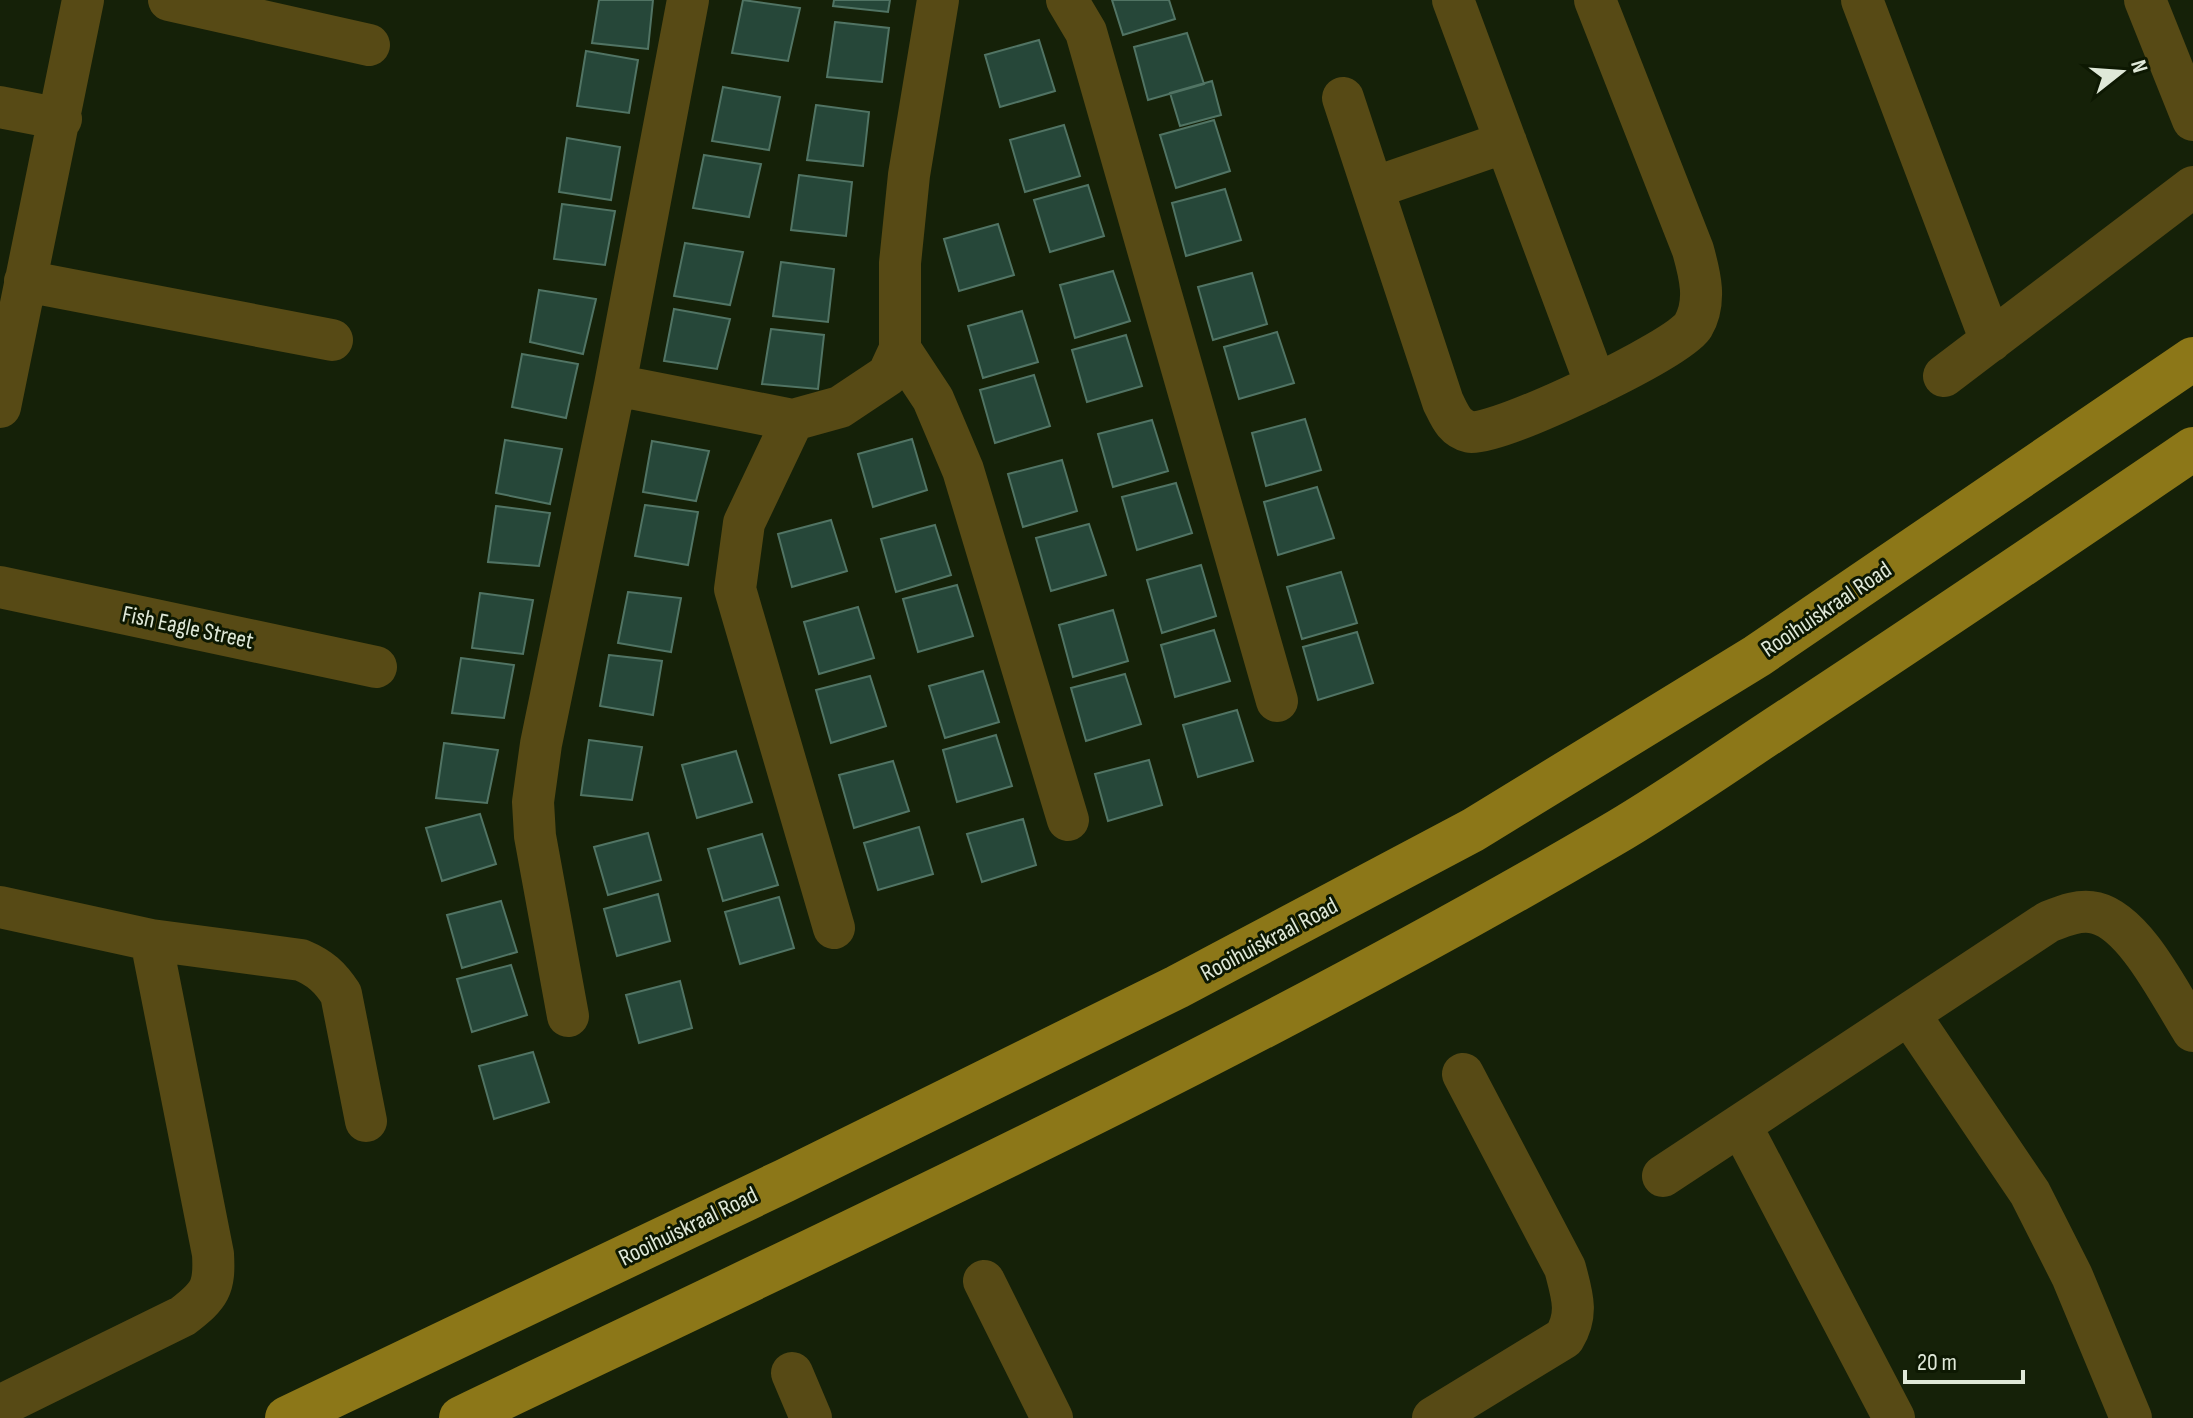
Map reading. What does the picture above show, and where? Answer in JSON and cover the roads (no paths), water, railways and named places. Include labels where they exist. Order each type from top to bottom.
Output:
[{"type":"main road","name":"Rooihuiskraal Road","points":[[287,1418],[1163,994],[1434,852],[1757,656],[2193,359]]},
{"type":"main road","points":[[461,1418],[836,1239],[1254,1033],[1428,939],[1615,834],[1975,598],[2193,449]]},
{"type":"street","points":[[1,399],[61,119],[83,0]]},
{"type":"street","points":[[169,0],[369,45]]},
{"type":"street","points":[[568,1016],[535,836],[533,802],[541,744],[615,385],[688,0]]},
{"type":"street","points":[[615,385],[793,420],[840,407],[871,390],[888,375],[900,349],[900,263],[909,175],[938,0]]},
{"type":"street","points":[[1067,0],[1086,32],[1277,701]]},
{"type":"street","points":[[1453,0],[1596,385]]},
{"type":"street","points":[[1343,98],[1433,378],[1454,425],[1472,433],[1492,430],[1596,385],[1686,336],[1700,309],[1702,291],[1693,250],[1595,0]]},
{"type":"street","points":[[1862,0],[1991,341]]},
{"type":"street","points":[[2145,0],[2193,120]]},
{"type":"street","points":[[0,107],[61,119]]},
{"type":"street","points":[[1373,188],[1506,142]]},
{"type":"street","points":[[1944,376],[2193,187]]},
{"type":"street","points":[[25,281],[332,340]]},
{"type":"street","points":[[900,349],[933,399],[963,470],[1068,820]]},
{"type":"street","points":[[793,420],[744,523],[735,589],[834,928]]},
{"type":"street","name":"Fish Eagle Street","points":[[0,587],[376,667]]},
{"type":"street","points":[[0,907],[151,940],[301,960],[318,967],[341,994],[366,1121]]},
{"type":"street","points":[[1663,1176],[2048,922],[2071,913],[2095,912],[2116,922],[2133,939],[2193,1031]]},
{"type":"street","points":[[0,1406],[183,1316],[204,1300],[215,1281],[213,1254],[151,940]]},
{"type":"street","points":[[1909,1014],[2037,1205],[2072,1276],[2131,1418]]},
{"type":"street","points":[[1433,1418],[1564,1338],[1574,1322],[1574,1301],[1565,1268],[1463,1074]]},
{"type":"street","points":[[1741,1126],[1894,1418]]},
{"type":"street","points":[[984,1281],[1052,1418]]},
{"type":"street","points":[[792,1373],[811,1418]]}]
